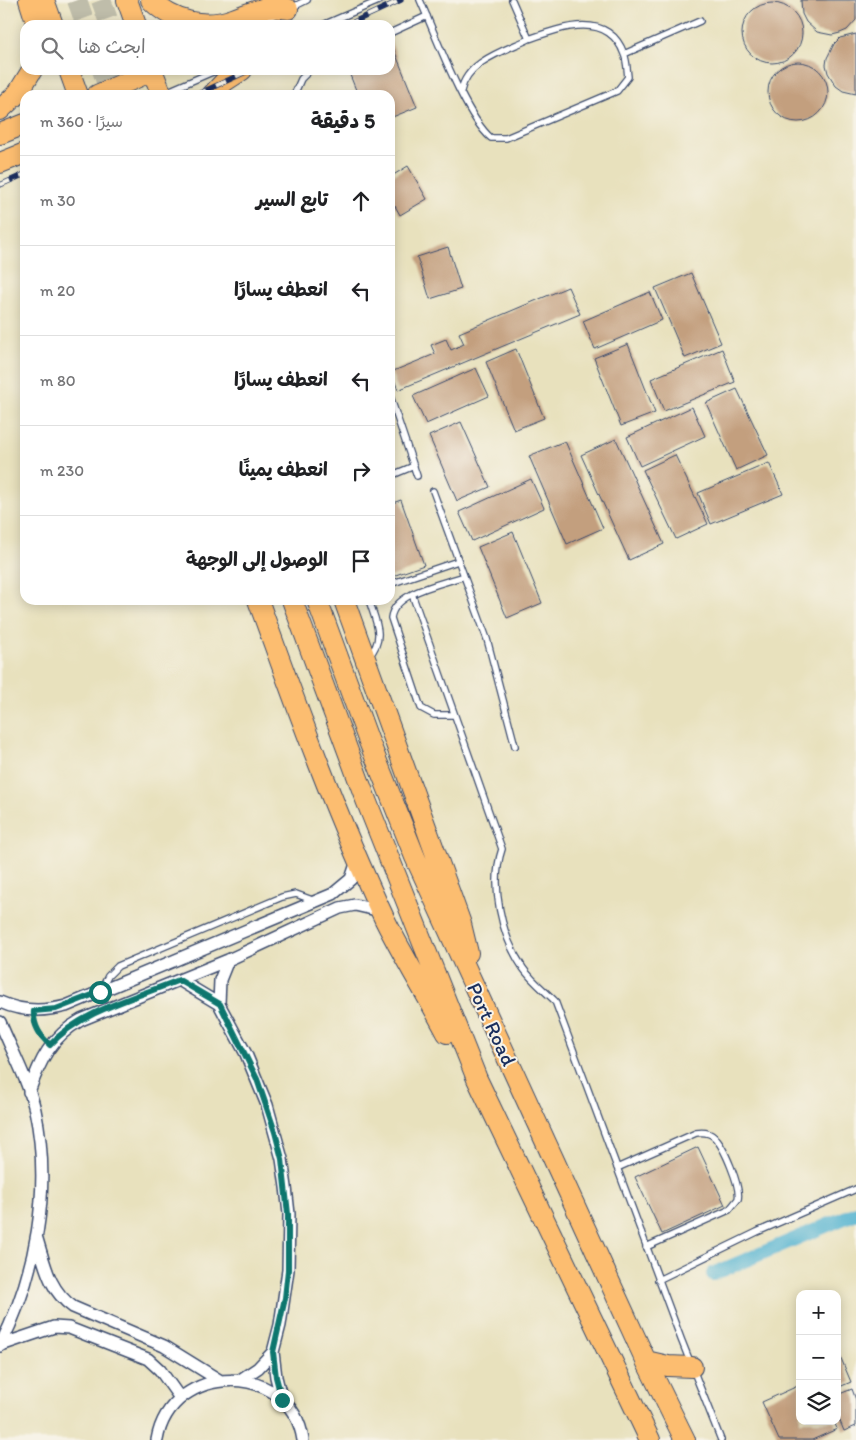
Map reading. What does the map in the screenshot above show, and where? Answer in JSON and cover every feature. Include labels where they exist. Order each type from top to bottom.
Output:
[{"type":"highway","points":[[29,0],[35,20]]},
{"type":"highway","points":[[44,0],[51,20]]},
{"type":"highway","points":[[127,0],[134,20]]},
{"type":"highway","points":[[151,0],[175,17],[187,20]]},
{"type":"highway","points":[[229,20],[267,7],[288,9]]},
{"type":"highway","points":[[0,110],[18,93],[29,75]]},
{"type":"highway","points":[[71,75],[76,90]]},
{"type":"highway","points":[[108,90],[142,75]]},
{"type":"highway","points":[[155,75],[159,90]]},
{"type":"highway","points":[[217,90],[234,75]]},
{"type":"highway","points":[[0,134],[20,126]]},
{"type":"highway","points":[[0,163],[20,155]]},
{"type":"highway","points":[[0,172],[20,167]]},
{"type":"highway","points":[[260,605],[326,785],[381,911],[452,1041],[477,1078]]},
{"type":"highway","name":"Port Road","points":[[294,605],[366,800],[477,1078],[650,1440]]},
{"type":"highway","name":"Port Road","points":[[319,605],[391,798],[468,972],[646,1361],[685,1440]]},
{"type":"highway","points":[[346,605],[465,934],[468,972]]},
{"type":"highway","points":[[646,1361],[668,1366],[692,1366]]},
{"type":"street","points":[[0,1002],[11,1007],[34,1011],[56,1009],[100,992],[315,901],[346,885],[355,872],[357,857]]},
{"type":"street","points":[[29,1092],[40,1062],[50,1045],[64,1031],[81,1020],[228,960],[347,906],[362,905],[381,911]]},
{"type":"street","points":[[228,960],[220,980],[220,1004],[250,1062],[267,1105],[282,1159],[286,1186],[288,1270],[280,1325],[273,1352],[276,1377],[282,1400]]},
{"type":"street","points":[[179,980],[220,1004]]},
{"type":"street","points":[[0,1022],[35,1110],[42,1173],[37,1237],[12,1319],[0,1346]]},
{"type":"street","points":[[37,1237],[51,1284],[64,1301],[73,1307],[164,1346],[219,1380]]},
{"type":"street","points":[[0,1346],[54,1327],[69,1328],[148,1359],[160,1370],[180,1398]]},
{"type":"street","points":[[240,1380],[258,1368],[273,1352]]},
{"type":"street","points":[[157,1440],[167,1414],[180,1398],[192,1390],[219,1380],[240,1380],[263,1387],[282,1400],[295,1417],[303,1440]]},
{"type":"lane","points":[[264,20],[307,0]]},
{"type":"lane","points":[[335,20],[381,0]]},
{"type":"lane","points":[[420,0],[461,91],[482,130],[491,138],[506,138],[617,91],[628,77],[624,54],[612,34],[588,25],[565,26],[529,40],[471,69],[463,80],[461,91]]},
{"type":"lane","points":[[512,0],[529,40]]},
{"type":"lane","points":[[395,31],[428,16]]},
{"type":"lane","points":[[624,54],[700,21]]},
{"type":"lane","points":[[172,90],[207,75]]},
{"type":"lane","points":[[296,90],[305,75]]},
{"type":"lane","points":[[395,411],[417,476]]},
{"type":"lane","points":[[395,474],[414,466]]},
{"type":"lane","points":[[433,491],[497,670],[515,746]]},
{"type":"lane","points":[[395,582],[458,561]]},
{"type":"lane","points":[[395,605],[398,601],[412,594],[464,576]]},
{"type":"lane","points":[[412,594],[453,715],[502,849],[497,864],[498,904],[507,935],[523,968],[555,1001],[658,1280],[721,1440]]},
{"type":"lane","points":[[366,659],[376,648],[379,636],[370,605]]},
{"type":"lane","points":[[395,605],[391,618],[418,704],[428,714],[453,715]]},
{"type":"lane","points":[[100,992],[108,976],[118,966],[288,895],[303,895],[315,901]]},
{"type":"lane","points":[[616,1168],[696,1133],[706,1133],[718,1142],[738,1185],[738,1200],[729,1210],[646,1247]]},
{"type":"lane","points":[[658,1280],[757,1232],[856,1189]]},
{"type":"path","points":[[34,1011],[33,1021],[44,1040],[50,1045]]},
{"type":"building","points":[[801,0],[856,0],[856,20],[847,30],[840,33],[832,35],[817,32],[806,22],[802,14]]},
{"type":"building","points":[[772,3],[789,8],[797,16],[802,33],[797,50],[789,58],[772,63],[755,58],[747,50],[742,33],[747,16],[755,8]]},
{"type":"building","points":[[856,34],[856,94],[843,91],[836,86],[828,73],[826,65],[827,58],[834,44],[840,38]]},
{"type":"building","points":[[395,52],[417,107],[395,116],[395,90],[356,90],[350,75],[395,75]]},
{"type":"building","points":[[798,62],[815,67],[823,75],[828,92],[823,109],[815,117],[798,122],[781,117],[773,109],[768,92],[773,75],[781,67]]},
{"type":"building","points":[[408,166],[427,199],[400,215],[395,206],[395,174]]},
{"type":"building","points":[[448,247],[461,289],[430,299],[417,257]]},
{"type":"building","points":[[691,273],[721,343],[685,358],[655,288]]},
{"type":"building","points":[[568,287],[580,314],[398,390],[395,382],[395,370],[435,354],[431,345],[446,339],[451,350],[464,344],[459,333]]},
{"type":"building","points":[[650,292],[662,320],[595,349],[583,321]]},
{"type":"building","points":[[628,344],[655,413],[621,426],[594,358]]},
{"type":"building","points":[[516,349],[544,418],[514,430],[486,362]]},
{"type":"building","points":[[722,349],[735,382],[664,411],[651,379]]},
{"type":"building","points":[[476,368],[489,396],[426,424],[413,396]]},
{"type":"building","points":[[737,389],[768,455],[736,470],[706,403]]},
{"type":"building","points":[[692,407],[705,436],[640,466],[627,437]]},
{"type":"building","points":[[461,422],[490,487],[457,501],[429,436]]},
{"type":"building","points":[[616,439],[664,544],[629,560],[581,455]]},
{"type":"building","points":[[565,441],[603,528],[567,544],[529,456]]},
{"type":"building","points":[[675,455],[708,524],[676,539],[643,470]]},
{"type":"building","points":[[769,463],[783,494],[711,524],[698,493]]},
{"type":"building","points":[[531,479],[544,508],[472,541],[459,512]]},
{"type":"building","points":[[401,500],[424,565],[395,575],[395,502]]},
{"type":"building","points":[[513,532],[542,603],[507,618],[478,547]]},
{"type":"building","points":[[698,1147],[725,1205],[662,1234],[635,1177]]},
{"type":"building","points":[[841,1358],[851,1382],[841,1386]]},
{"type":"building","points":[[796,1387],[796,1425],[836,1425],[837,1429],[812,1440],[779,1440],[762,1402]]},
{"type":"building","points":[[852,1389],[856,1400],[856,1426],[844,1431],[841,1424],[841,1393]]},
{"type":"waterway","points":[[713,1274],[856,1213]]},
{"type":"tunnel","points":[[77,0],[84,20]]},
{"type":"tunnel","points":[[101,0],[108,20]]},
{"type":"tunnel","points":[[104,75],[109,90]]},
{"type":"tunnel","points":[[128,75],[133,90]]},
{"type":"railway","points":[[358,20],[401,0]]},
{"type":"railway","points":[[207,90],[239,75]]},
{"type":"railway","points":[[0,185],[20,176]]},
{"type":"route","points":[[100,992],[56,1009],[34,1011],[33,1021],[44,1040],[50,1045],[64,1031],[81,1020],[179,980],[220,1004],[246,1054],[267,1105],[282,1159],[286,1186],[289,1242],[288,1270],[285,1298],[273,1352],[278,1389],[282,1400]]}]
